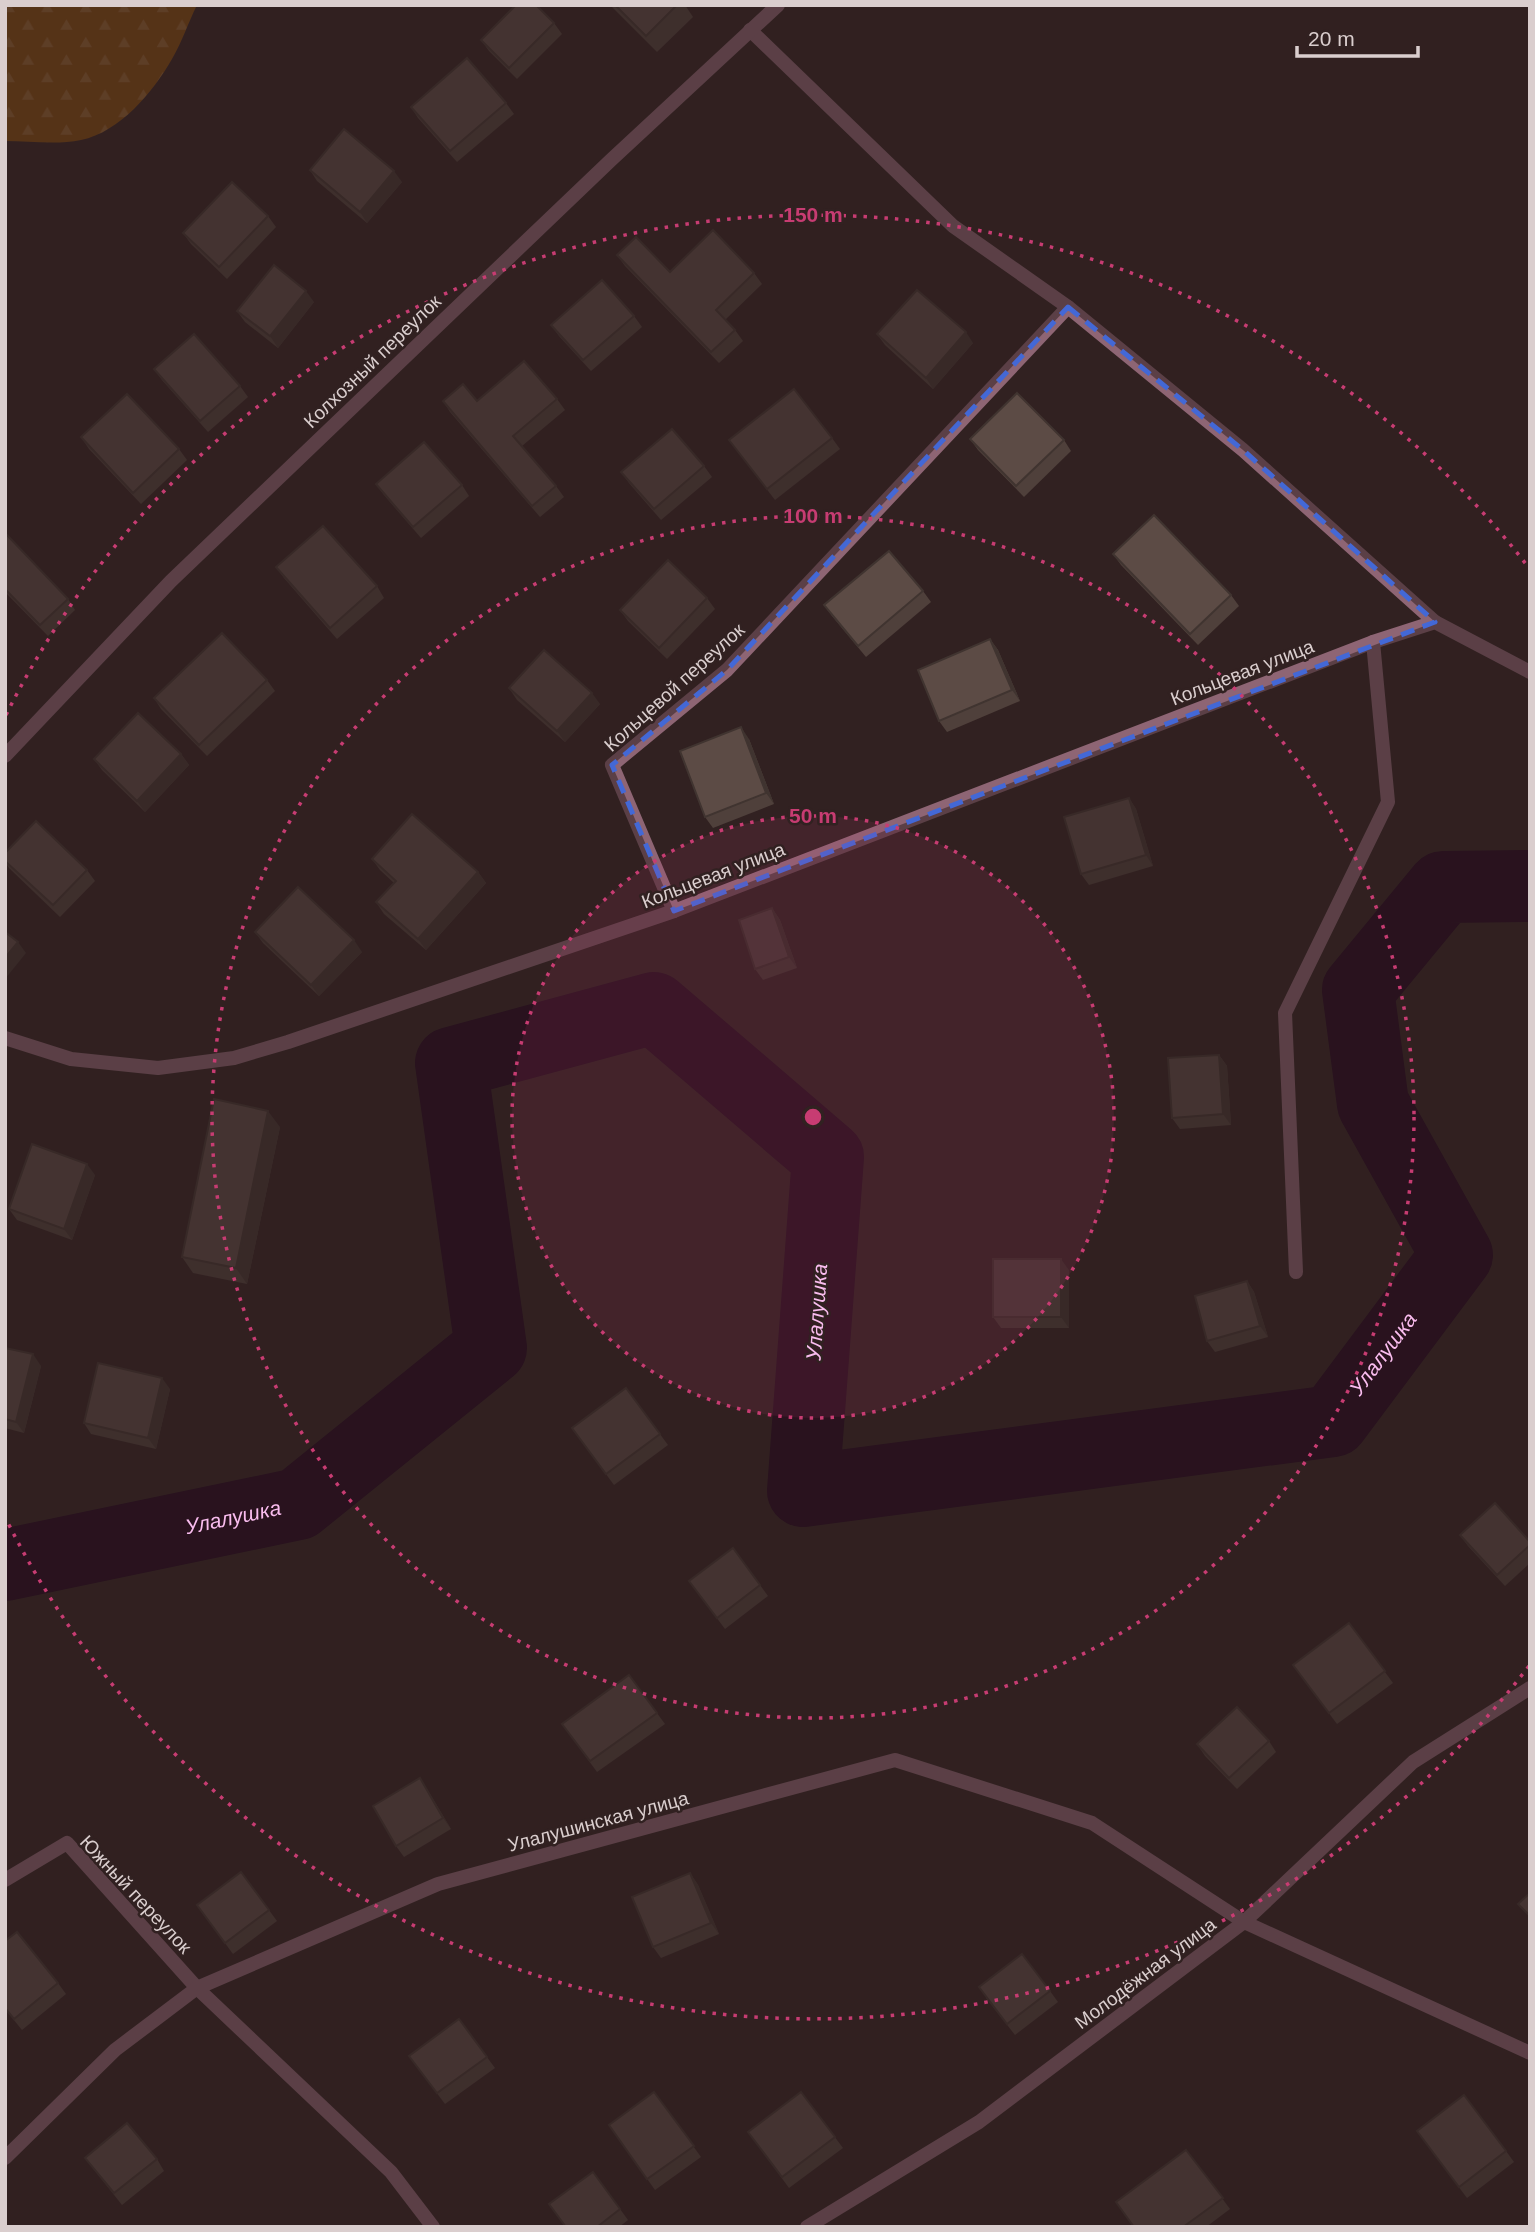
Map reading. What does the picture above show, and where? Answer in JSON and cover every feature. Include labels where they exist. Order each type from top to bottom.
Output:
[{"type":"street","name":"Колхозный переулок","points":[[5,756],[171,581],[778,5]]},
{"type":"street","points":[[750,30],[953,226],[1068,307],[1243,450],[1435,622],[1530,672]]},
{"type":"street","name":"Кольцевой переулок","points":[[674,911],[612,765],[727,670],[1068,307]]},
{"type":"street","name":"Кольцевая улица","points":[[5,1038],[71,1059],[158,1068],[233,1058],[406,1004],[674,911],[1373,642],[1435,622]]},
{"type":"street","points":[[1296,1272],[1285,1013],[1388,802],[1373,642]]},
{"type":"street","points":[[1244,1922],[1413,1762],[1530,1688]]},
{"type":"street","name":"Улалушинская улица","points":[[5,2158],[114,2050],[197,1989],[438,1884],[895,1760],[1092,1823],[1244,1922]]},
{"type":"street","name":"Южный переулок","points":[[5,1880],[66,1843],[197,1989]]},
{"type":"street","name":"Молодёжная улица","points":[[807,2227],[979,2122],[1244,1922],[1530,2053]]},
{"type":"street","points":[[197,1989],[391,2172],[433,2227]]},
{"type":"highlighted area","points":[[1068,307],[1243,450],[1435,622],[674,911],[612,765],[727,670]]},
{"type":"green space","points":[[5,5],[197,5],[172,59],[134,109],[109,129],[95,136],[53,143],[5,141]]},
{"type":"building","points":[[516,5],[536,5],[554,23],[509,68],[481,40]]},
{"type":"building","points":[[615,5],[677,5],[646,36]]},
{"type":"building","points":[[467,58],[506,103],[450,151],[411,107]]},
{"type":"building","points":[[344,129],[394,171],[360,212],[310,170]]},
{"type":"building","points":[[232,182],[268,216],[219,267],[183,233]]},
{"type":"building","points":[[713,230],[754,273],[716,310],[735,330],[711,352],[617,255],[636,237],[670,272]]},
{"type":"building","points":[[274,265],[306,291],[270,336],[237,311]]},
{"type":"building","points":[[602,280],[634,316],[583,360],[551,325]]},
{"type":"building","points":[[917,290],[966,332],[926,378],[877,334]]},
{"type":"building","points":[[194,334],[240,386],[200,421],[154,369]]},
{"type":"building","points":[[524,361],[557,399],[513,436],[556,486],[532,506],[443,401],[463,384],[477,401]]},
{"type":"building","points":[[794,389],[832,438],[767,489],[729,440]]},
{"type":"building","points":[[1017,393],[1064,440],[1016,486],[970,439]]},
{"type":"building","points":[[127,394],[179,449],[133,493],[81,437]]},
{"type":"building","points":[[672,429],[704,466],[654,509],[621,472]]},
{"type":"building","points":[[424,442],[462,485],[413,527],[376,484]]},
{"type":"building","points":[[1154,515],[1231,595],[1190,634],[1113,554]]},
{"type":"building","points":[[323,526],[377,586],[330,628],[276,567]]},
{"type":"building","points":[[5,533],[68,599],[40,625],[5,589]]},
{"type":"building","points":[[889,551],[923,591],[858,646],[824,605]]},
{"type":"building","points":[[668,560],[707,598],[659,648],[620,610]]},
{"type":"building","points":[[222,633],[267,680],[199,745],[154,698]]},
{"type":"building","points":[[990,639],[1012,690],[939,721],[918,670]]},
{"type":"building","points":[[544,650],[592,693],[557,731],[509,688]]},
{"type":"building","points":[[138,713],[181,754],[137,801],[94,759]]},
{"type":"building","points":[[741,727],[766,793],[705,817],[680,751]]},
{"type":"building","points":[[1129,798],[1146,855],[1081,874],[1064,817]]},
{"type":"building","points":[[412,814],[478,872],[418,939],[376,902],[396,881],[372,859]]},
{"type":"building","points":[[36,821],[87,870],[53,905],[5,861],[5,853]]},
{"type":"building","points":[[298,887],[354,940],[311,985],[255,932]]},
{"type":"building","points":[[772,908],[789,957],[755,969],[739,920]]},
{"type":"building","points":[[5,932],[18,942],[5,958]]},
{"type":"building","points":[[1219,1055],[1223,1114],[1172,1118],[1168,1058]]},
{"type":"building","points":[[214,1099],[268,1111],[236,1268],[182,1257]]},
{"type":"building","points":[[32,1144],[87,1164],[64,1229],[9,1209]]},
{"type":"building","points":[[993,1259],[1061,1259],[1061,1317],[993,1317]]},
{"type":"building","points":[[1247,1281],[1260,1326],[1207,1341],[1195,1296]]},
{"type":"building","points":[[5,1348],[33,1354],[16,1422],[5,1419]]},
{"type":"building","points":[[98,1363],[162,1378],[148,1438],[84,1423]]},
{"type":"building","points":[[626,1388],[660,1434],[606,1474],[572,1428]]},
{"type":"building","points":[[1495,1503],[1530,1542],[1530,1545],[1497,1575],[1460,1535]]},
{"type":"building","points":[[733,1548],[760,1585],[717,1618],[689,1581]]},
{"type":"building","points":[[1349,1623],[1385,1671],[1329,1713],[1293,1665]]},
{"type":"building","points":[[629,1675],[657,1713],[590,1761],[562,1724]]},
{"type":"building","points":[[1237,1707],[1269,1741],[1229,1778],[1197,1744]]},
{"type":"building","points":[[420,1778],[443,1818],[396,1846],[373,1806]]},
{"type":"building","points":[[241,1872],[269,1910],[225,1943],[197,1905]]},
{"type":"building","points":[[690,1873],[711,1923],[653,1947],[632,1897]]},
{"type":"building","points":[[1530,1893],[1530,1916],[1518,1904]]},
{"type":"building","points":[[17,1932],[58,1983],[14,2019],[5,2008],[5,1941]]},
{"type":"building","points":[[1022,1954],[1050,1991],[1007,2024],[979,1987]]},
{"type":"building","points":[[459,2019],[487,2057],[437,2093],[409,2056]]},
{"type":"building","points":[[654,2092],[694,2146],[647,2179],[609,2125]]},
{"type":"building","points":[[801,2092],[835,2137],[782,2177],[748,2132]]},
{"type":"building","points":[[1464,2095],[1506,2151],[1459,2187],[1417,2131]]},
{"type":"building","points":[[127,2123],[157,2159],[114,2193],[85,2158]]},
{"type":"building","points":[[1186,2150],[1223,2198],[1183,2227],[1134,2227],[1116,2202]]},
{"type":"building","points":[[593,2172],[620,2209],[597,2227],[566,2227],[549,2204]]},
{"type":"waterway","name":"Улалушка","points":[[5,1565],[298,1504],[491,1348],[451,1063],[654,1008],[828,1157],[803,1491],[1333,1421],[1457,1255],[1373,1104],[1358,990],[1443,887],[1530,886]]}]
